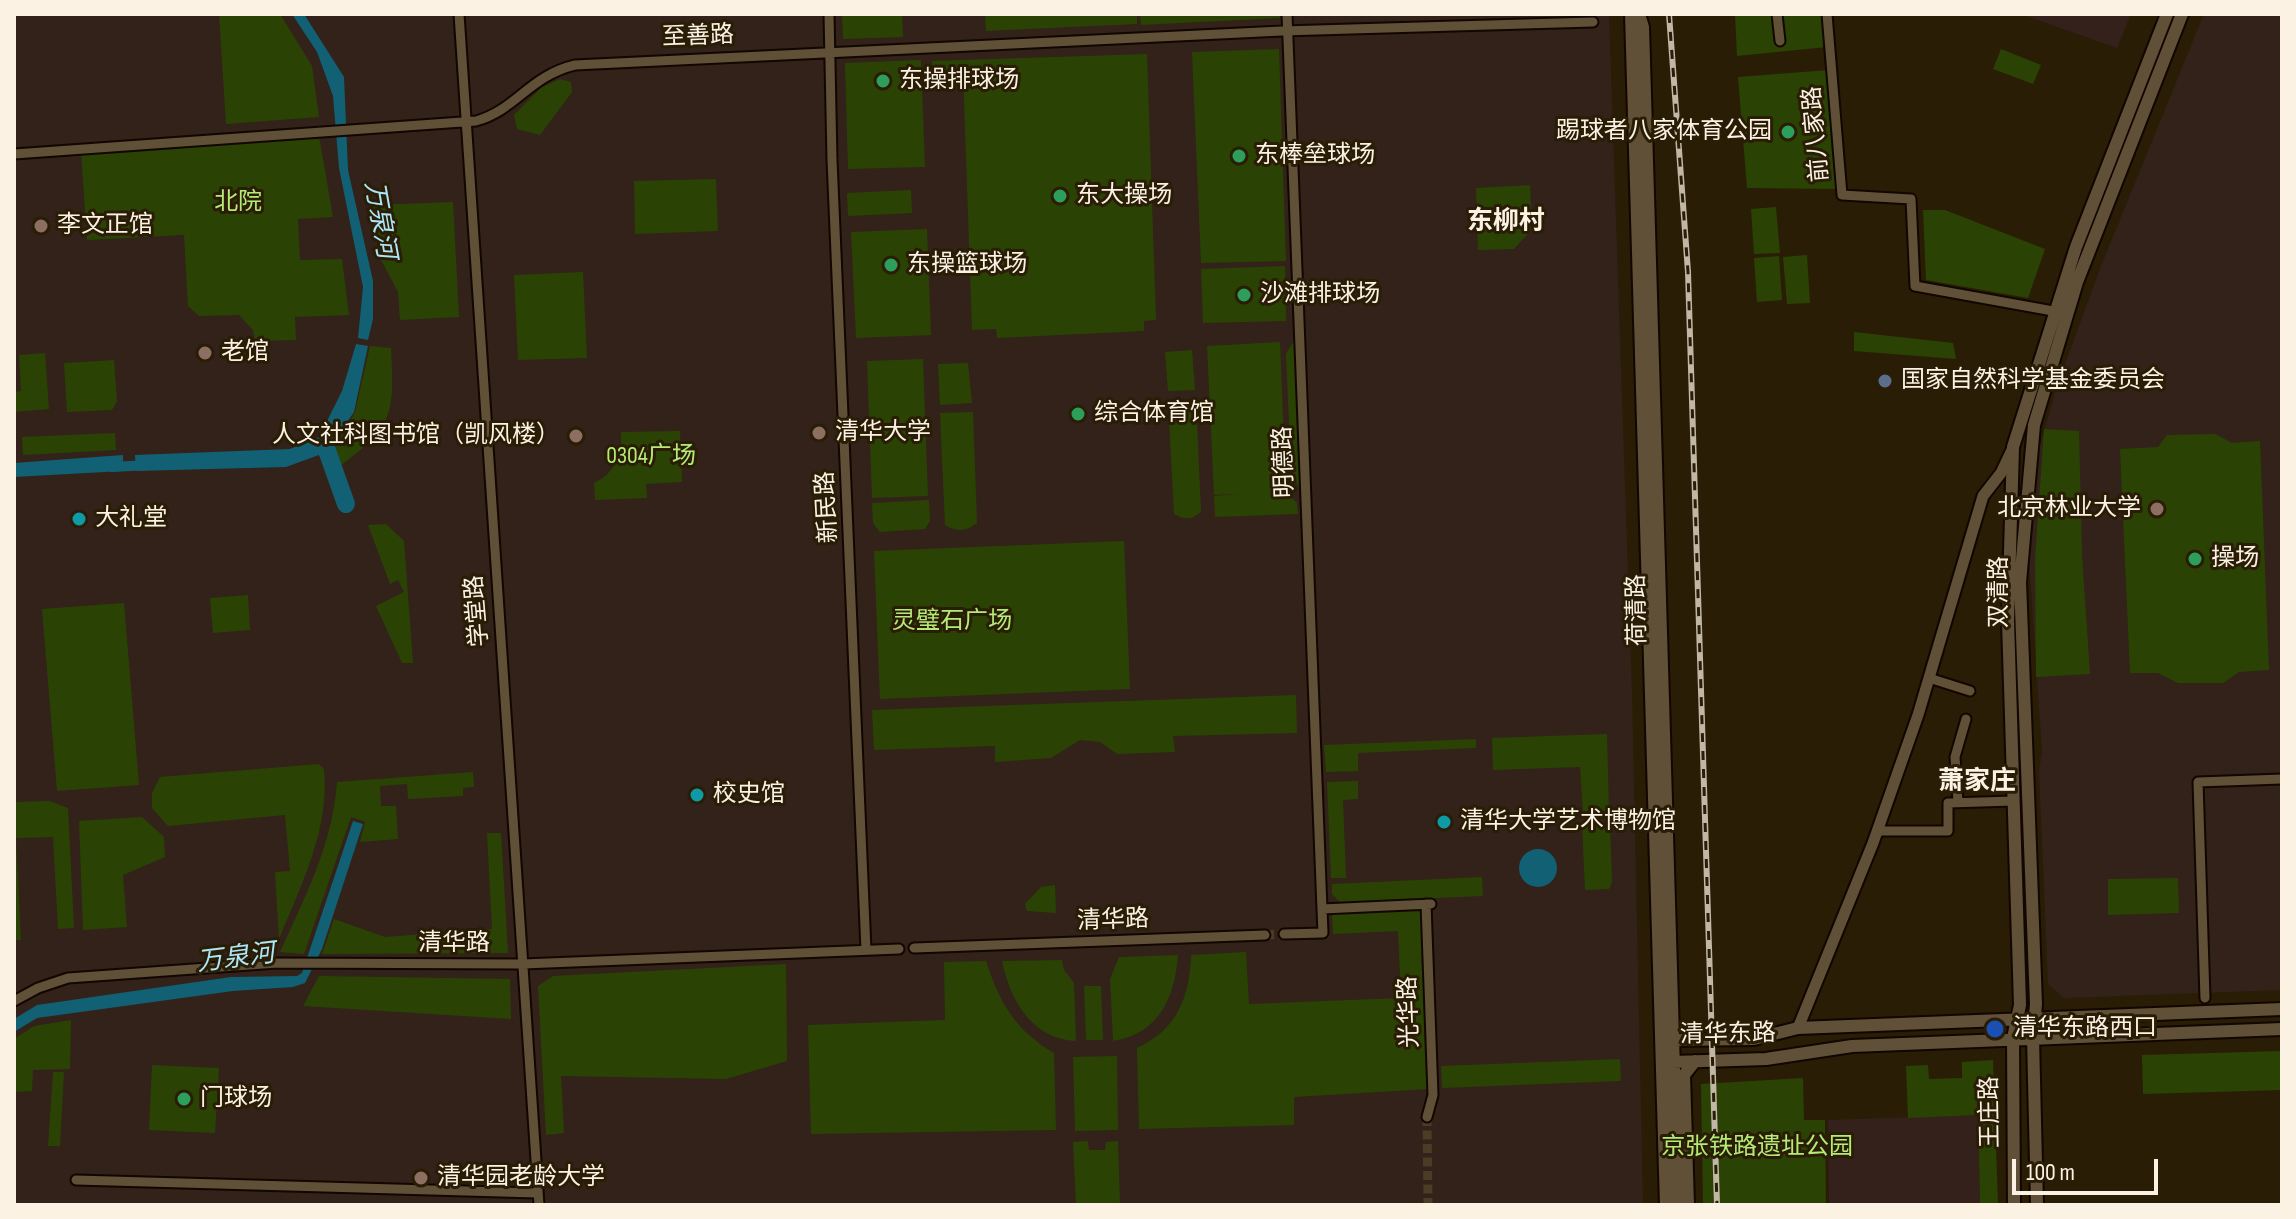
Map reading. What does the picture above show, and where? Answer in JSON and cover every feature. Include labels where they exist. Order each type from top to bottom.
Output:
[{"type":"main road","name":"荷清路","points":[[1631,14],[1666,1205]]},
{"type":"main road","name":"荷清路","points":[[1639,14],[1643,27],[1678,1205]]},
{"type":"main road","name":"双清路","points":[[2016,1018],[2020,1005],[2008,554],[2013,447],[2053,311],[2167,14]]},
{"type":"main road","name":"双清路","points":[[2036,1011],[2020,582],[2034,425],[2077,282],[2182,14]]},
{"type":"main road","name":"清华东路","points":[[2282,1009],[2036,1011],[2016,1018],[1798,1028],[1754,1039],[1672,1040],[1661,1051],[1673,1062],[1766,1059],[1821,1048],[2282,1029]]},
{"type":"main road","name":"王庄路","points":[[2036,1011],[2033,1038],[2037,1205]]},
{"type":"main road","name":"王庄路","points":[[2014,1205],[2013,1038],[2016,1018]]},
{"type":"main road","points":[[1688,1205],[1684,1075],[1695,1061]]},
{"type":"street","name":"学堂路","points":[[459,14],[539,1205]]},
{"type":"street","name":"新民路","points":[[829,14],[866,950]]},
{"type":"street","name":"明德路","points":[[1287,14],[1322,909]]},
{"type":"street","points":[[1777,14],[1780,41]]},
{"type":"street","name":"前八家路","points":[[1827,14],[1842,195],[1911,199],[1915,286],[2053,311]]},
{"type":"street","name":"至善路","points":[[14,154],[465,122],[497,113],[538,79],[575,65],[1287,31],[1593,22]]},
{"type":"street","name":"双清路","points":[[1798,1028],[1877,831],[1929,678],[1983,496],[2001,473],[2013,447]]},
{"type":"street","points":[[1929,678],[1970,691]]},
{"type":"street","points":[[1958,802],[1955,757],[1966,719]]},
{"type":"street","points":[[2205,998],[2198,782],[2282,779]]},
{"type":"street","points":[[1877,831],[1948,831],[1948,803],[2014,801]]},
{"type":"street","name":"光华路","points":[[1322,909],[1428,904],[1433,1095],[1427,1117]]},
{"type":"street","points":[[1284,934],[1323,933],[1322,909]]},
{"type":"street","name":"清华路","points":[[914,948],[1265,935]]},
{"type":"street","name":"清华路","points":[[14,1001],[38,988],[68,978],[286,963],[523,964],[899,949]]},
{"type":"street","points":[[76,1180],[537,1193]]},
{"type":"shaded area","name":"清华大学","points":[[14,14],[1609,14],[1632,692],[1643,1205],[14,1205]]},
{"type":"shaded area","points":[[2021,14],[2131,14],[2117,48]]},
{"type":"shaded area","name":"北京林业大学","points":[[2204,14],[2282,14],[2282,990],[2064,998],[2048,984],[2039,770],[2042,752],[2029,559],[2036,459],[2058,383],[2101,266]]},
{"type":"shaded area","points":[[1978,1115],[1980,1205],[1829,1205],[1828,1120]]},
{"type":"green space","points":[[219,14],[280,14],[312,66],[319,117],[226,124]]},
{"type":"green space","points":[[842,14],[902,14],[903,37],[843,39]]},
{"type":"green space","points":[[985,14],[1137,14],[1137,24],[986,31]]},
{"type":"green space","points":[[1140,14],[1280,14],[1280,18],[1141,25]]},
{"type":"green space","points":[[1735,14],[1824,14],[1827,47],[1737,56]]},
{"type":"green space","name":"东棒垒球场","points":[[1279,49],[1286,261],[1201,263],[1192,52]]},
{"type":"green space","points":[[2001,49],[2041,65],[2033,84],[1993,69]]},
{"type":"green space","name":"东大操场","points":[[1147,54],[1156,320],[1144,321],[1144,331],[997,338],[996,329],[972,330],[963,71],[932,71],[932,61]]},
{"type":"green space","points":[[921,60],[925,167],[848,169],[845,63]]},
{"type":"green space","name":"踢球者八家体育公园","points":[[1829,70],[1837,189],[1747,188],[1738,77]]},
{"type":"green space","points":[[560,79],[571,82],[572,92],[540,135],[517,129],[514,115],[542,87]]},
{"type":"green space","name":"北院","points":[[319,136],[333,217],[298,219],[300,260],[342,259],[349,315],[295,317],[296,340],[255,341],[253,330],[239,315],[199,316],[188,306],[184,235],[87,240],[81,152]]},
{"type":"green space","points":[[716,179],[718,231],[635,234],[634,181]]},
{"type":"green space","points":[[1530,185],[1532,229],[1514,249],[1478,250],[1476,188]]},
{"type":"green space","points":[[911,190],[912,213],[848,216],[847,193]]},
{"type":"green space","points":[[453,202],[459,317],[400,320],[398,292],[381,260],[371,205]]},
{"type":"green space","points":[[1776,207],[1780,253],[1754,254],[1751,209]]},
{"type":"green space","points":[[1923,210],[1945,210],[2045,249],[2028,298],[1926,280]]},
{"type":"green space","name":"东操篮球场","points":[[927,229],[931,335],[856,338],[851,232]]},
{"type":"green space","points":[[1807,255],[1810,303],[1787,304],[1783,257]]},
{"type":"green space","points":[[1779,256],[1782,300],[1757,302],[1754,258]]},
{"type":"green space","name":"沙滩排球场","points":[[1285,266],[1286,321],[1203,323],[1201,269]]},
{"type":"green space","points":[[583,272],[587,358],[518,360],[514,275]]},
{"type":"green space","points":[[1854,332],[1953,343],[1956,359],[1854,351]]},
{"type":"green space","points":[[1295,339],[1302,495],[1291,469],[1286,354]]},
{"type":"green space","points":[[1280,342],[1286,492],[1297,503],[1298,514],[1215,517],[1214,496],[1239,494],[1214,495],[1207,346]]},
{"type":"green space","points":[[370,346],[391,348],[391,403],[381,428],[341,465],[334,449],[355,412]]},
{"type":"green space","points":[[1192,350],[1195,390],[1168,391],[1165,352]]},
{"type":"green space","points":[[45,353],[49,409],[14,412],[14,392],[21,391],[19,355]]},
{"type":"green space","points":[[923,359],[928,496],[872,498],[867,361]]},
{"type":"green space","points":[[114,360],[117,401],[112,410],[67,412],[64,363]]},
{"type":"green space","points":[[968,363],[972,403],[940,405],[938,364]]},
{"type":"green space","points":[[1196,400],[1201,512],[1185,518],[1174,514],[1168,402]]},
{"type":"green space","points":[[973,412],[977,523],[957,530],[945,525],[940,413]]},
{"type":"green space","points":[[2044,429],[2079,431],[2082,555],[2090,674],[2036,677],[2035,559]]},
{"type":"green space","name":"0304广场","points":[[680,431],[682,482],[646,484],[647,498],[595,500],[594,483],[616,463],[621,432]]},
{"type":"green space","points":[[115,433],[116,450],[23,455],[22,437]]},
{"type":"green space","name":"操场","points":[[2215,434],[2232,443],[2260,441],[2269,670],[2239,672],[2223,683],[2178,683],[2158,673],[2130,673],[2120,449],[2158,447],[2167,435]]},
{"type":"green space","points":[[929,500],[930,521],[925,529],[880,532],[873,523],[872,503]]},
{"type":"green space","points":[[386,524],[404,541],[413,663],[402,663],[376,606],[404,592],[398,580],[390,584],[368,525]]},
{"type":"green space","name":"灵璧石广场","points":[[1124,541],[1130,689],[880,699],[874,551]]},
{"type":"green space","points":[[248,595],[250,630],[213,633],[210,598]]},
{"type":"green space","points":[[124,603],[139,785],[57,791],[42,609]]},
{"type":"green space","points":[[1296,695],[1297,733],[1173,736],[1175,752],[1117,754],[1100,742],[1080,740],[1051,758],[995,762],[995,746],[874,750],[872,710]]},
{"type":"green space","points":[[1607,734],[1609,812],[1583,813],[1580,767],[1493,770],[1492,738]]},
{"type":"green space","points":[[1476,739],[1476,748],[1358,753],[1358,771],[1326,772],[1324,745]]},
{"type":"green space","points":[[319,764],[324,769],[325,791],[318,835],[279,939],[275,872],[290,871],[285,815],[168,826],[152,808],[152,793],[160,777]]},
{"type":"green space","points":[[473,772],[474,787],[463,788],[463,796],[408,799],[407,784],[380,786],[381,806],[396,806],[398,839],[360,842],[365,822],[351,817],[304,954],[280,952],[324,848],[337,782]]},
{"type":"green space","points":[[1358,781],[1358,799],[1343,800],[1346,878],[1331,878],[1327,782]]},
{"type":"green space","points":[[49,801],[68,808],[74,928],[58,929],[53,837],[16,838],[21,940],[14,940],[14,802]]},
{"type":"green space","points":[[142,817],[164,837],[165,857],[123,875],[127,927],[83,930],[79,821]]},
{"type":"green space","points":[[1582,823],[1610,823],[1612,882],[1609,889],[1585,890]]},
{"type":"green space","points":[[487,833],[501,833],[508,953],[322,954],[334,919],[385,937],[492,929]]},
{"type":"green space","points":[[1482,877],[1483,896],[1340,902],[1332,894],[1332,884]]},
{"type":"green space","points":[[2178,878],[2179,913],[2108,915],[2108,879]]},
{"type":"green space","points":[[1055,885],[1056,913],[1027,911],[1025,904],[1041,887]]},
{"type":"green space","points":[[1421,909],[1428,1089],[1294,1097],[1294,1125],[1139,1129],[1137,1048],[1162,1032],[1179,1010],[1188,984],[1191,955],[1246,952],[1249,1004],[1401,998],[1398,931],[1333,934],[1332,913]]},
{"type":"green space","points":[[1178,955],[1173,985],[1162,1011],[1142,1031],[1113,1041],[1110,979],[1119,957]]},
{"type":"green space","points":[[1062,960],[1064,970],[1074,983],[1076,1041],[1061,1039],[1035,1025],[1017,1003],[1002,961]]},
{"type":"green space","points":[[986,961],[1003,1002],[1019,1025],[1054,1053],[1056,1130],[811,1134],[808,1025],[945,1020],[944,962]]},
{"type":"green space","points":[[786,964],[787,1061],[726,1079],[561,1076],[564,1133],[546,1135],[538,986],[553,976]]},
{"type":"green space","points":[[319,976],[510,979],[511,1019],[303,1006]]},
{"type":"green space","points":[[1084,986],[1101,986],[1103,1040],[1086,1040]]},
{"type":"green space","points":[[71,1020],[70,1069],[33,1070],[32,1091],[14,1092],[14,1039],[34,1026]]},
{"type":"green space","points":[[2282,1051],[2282,1090],[2143,1094],[2142,1055]]},
{"type":"green space","points":[[1117,1056],[1118,1130],[1075,1131],[1073,1057]]},
{"type":"green space","points":[[1620,1059],[1621,1081],[1442,1088],[1441,1066]]},
{"type":"green space","points":[[1993,1060],[1998,1203],[1980,1204],[1978,1115],[1908,1118],[1906,1066],[1928,1065],[1929,1079],[1962,1078],[1962,1062]]},
{"type":"green space","name":"门球场","points":[[152,1065],[219,1068],[215,1133],[149,1130]]},
{"type":"green space","points":[[53,1072],[64,1072],[60,1146],[48,1146]]},
{"type":"green space","name":"京张铁路遗址公园","points":[[1803,1078],[1804,1120],[1825,1120],[1826,1205],[1703,1205],[1701,1084]]},
{"type":"green space","points":[[1088,1141],[1089,1150],[1105,1150],[1106,1142],[1118,1141],[1120,1205],[1076,1205],[1073,1142]]},
{"type":"water","points":[[292,14],[304,14],[344,77],[348,170],[373,281],[373,319],[368,340],[358,338],[363,287],[339,168],[333,96],[317,52]]},
{"type":"water","points":[[356,344],[368,346],[354,412],[335,440],[336,467],[328,469],[319,455],[286,467],[136,471],[135,455],[290,449],[319,437],[342,391]]},
{"type":"water","points":[[123,455],[123,471],[14,477],[14,463]]},
{"type":"water","points":[[353,821],[363,824],[322,949],[305,983],[293,987],[233,991],[37,1018],[14,1032],[14,1019],[37,1005],[231,977],[297,976],[302,973]]},
{"type":"water","points":[[1538,849],[1552,854],[1557,868],[1552,882],[1538,887],[1524,882],[1519,868],[1524,854]]},
{"type":"waterway","name":"万泉河","points":[[325,445],[346,504]]},
{"type":"waterway","name":"万泉河","points":[[112,467],[148,465]]},
{"type":"tunnel","points":[[1265,935],[1284,934]]},
{"type":"tunnel","points":[[1427,1117],[1428,1205]]},
{"type":"railway","points":[[1669,14],[1688,272],[1717,1205]]},
{"type":"place","name":"东操排球场","points":[[883,81]]},
{"type":"place","name":"踢球者八家体育公园","points":[[1788,132]]},
{"type":"place","name":"东棒垒球场","points":[[1239,156]]},
{"type":"place","name":"东大操场","points":[[1060,196]]},
{"type":"place","name":"李文正馆","points":[[41,226]]},
{"type":"place","name":"东操篮球场","points":[[891,265]]},
{"type":"place","name":"沙滩排球场","points":[[1244,295]]},
{"type":"place","name":"老馆","points":[[205,353]]},
{"type":"place","name":"国家自然科学基金委员会","points":[[1885,381]]},
{"type":"place","name":"综合体育馆","points":[[1078,414]]},
{"type":"place","name":"清华大学","points":[[819,433]]},
{"type":"place","name":"人文社科图书馆（凯风楼）","points":[[576,436]]},
{"type":"place","name":"北京林业大学","points":[[2157,509]]},
{"type":"place","name":"大礼堂","points":[[79,519]]},
{"type":"place","name":"操场","points":[[2195,559]]},
{"type":"place","name":"校史馆","points":[[697,795]]},
{"type":"place","name":"清华大学艺术博物馆","points":[[1444,822]]},
{"type":"place","name":"清华东路西口","points":[[1995,1029]]},
{"type":"place","name":"门球场","points":[[184,1099]]},
{"type":"place","name":"清华园老龄大学","points":[[421,1178]]},
{"type":"district","name":"东柳村","points":[[1506,222]]},
{"type":"district","name":"萧家庄","points":[[1977,782]]}]
